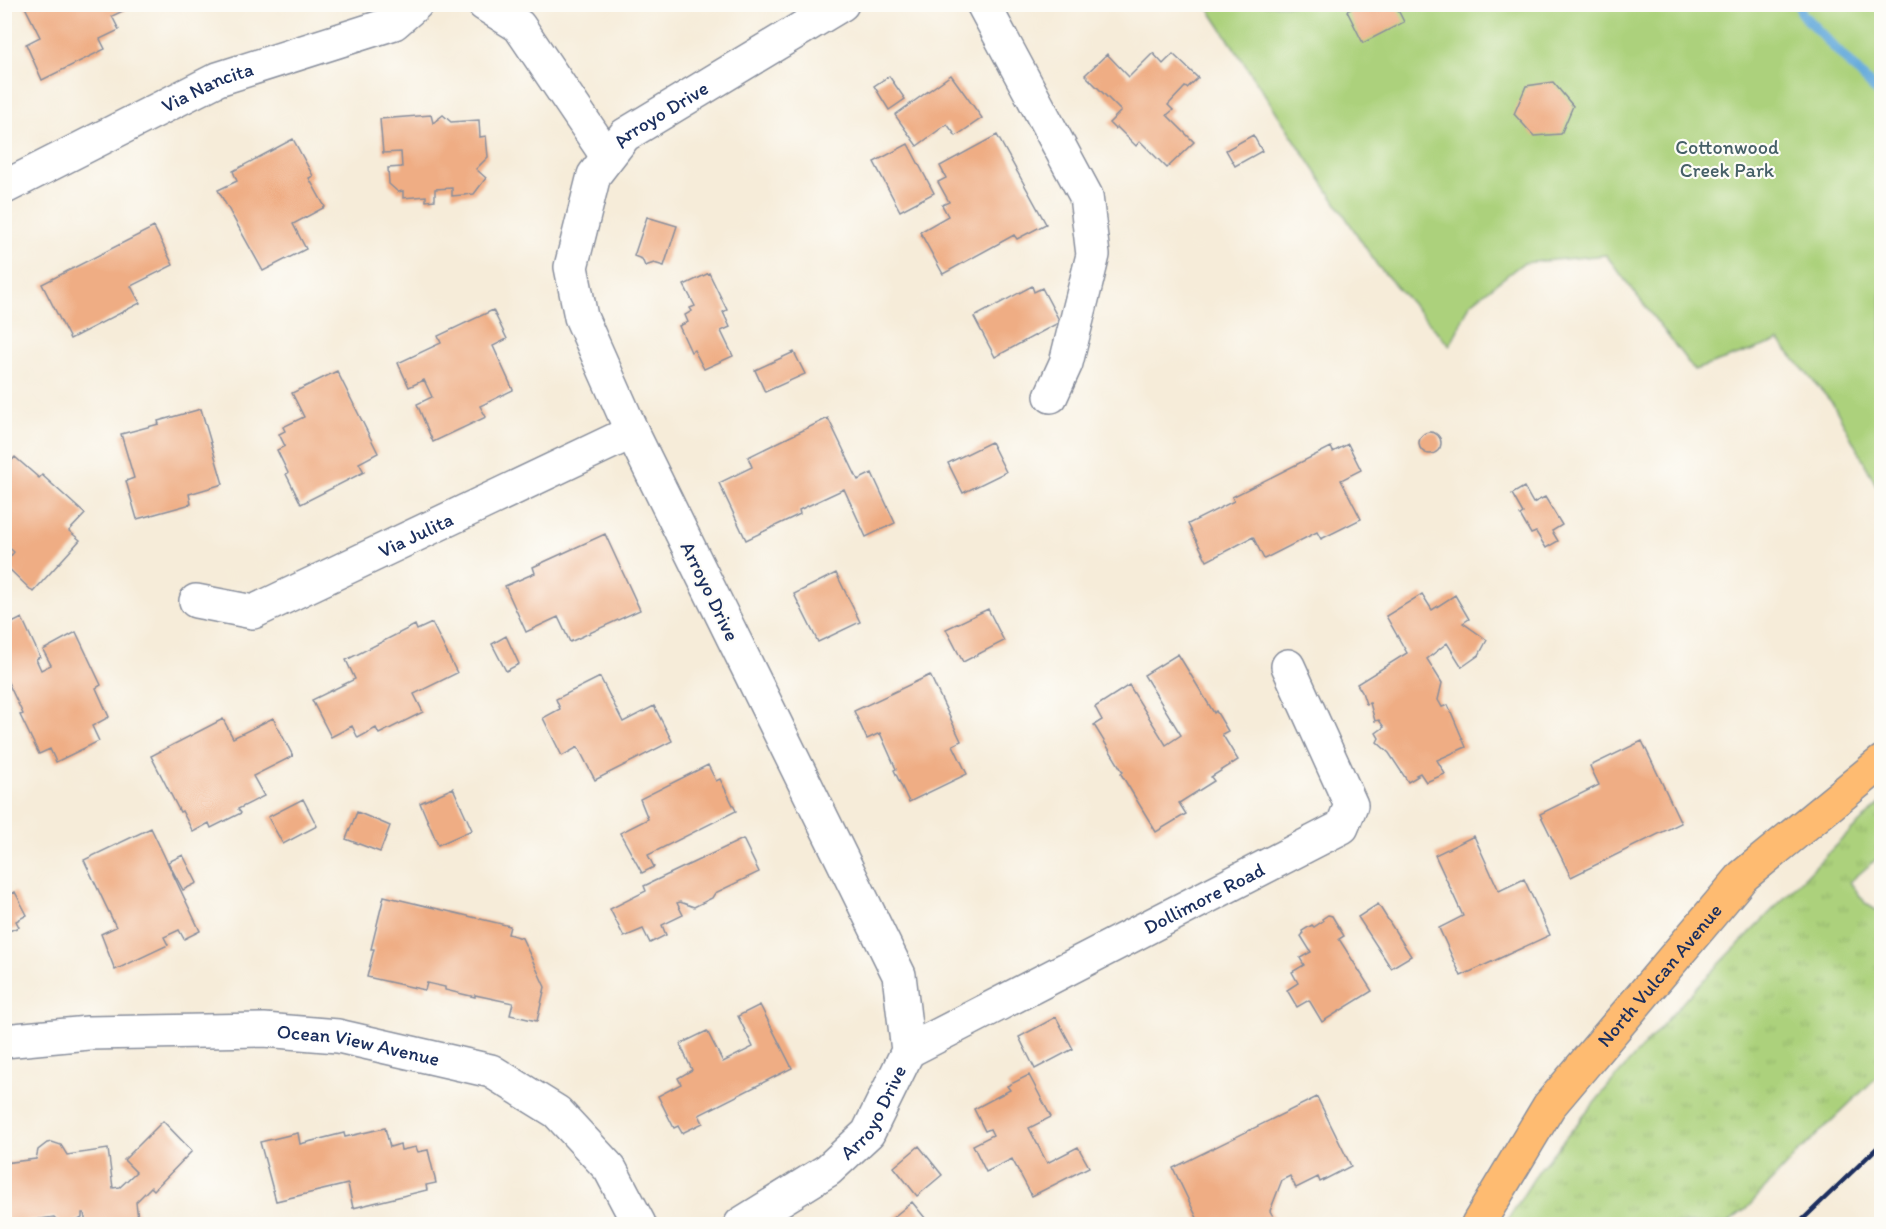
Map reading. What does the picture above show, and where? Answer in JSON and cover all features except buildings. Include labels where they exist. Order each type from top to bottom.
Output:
[{"type":"main road","name":"North Vulcan Avenue","points":[[1478,1224],[1549,1106],[1743,876],[1881,762]]},
{"type":"street","name":"Via Nancita","points":[[5,188],[218,79],[394,23],[416,4]]},
{"type":"street","points":[[484,4],[519,26],[608,156]]},
{"type":"street","name":"Arroyo Drive","points":[[741,1224],[828,1170],[868,1134],[908,1051],[899,975],[632,432],[581,317],[571,267],[594,175],[625,135],[842,4]]},
{"type":"street","points":[[983,4],[1086,196],[1093,255],[1066,363],[1051,396]]},
{"type":"street","name":"Via Julita","points":[[196,601],[253,612],[632,432]]},
{"type":"street","name":"Dollimore Road","points":[[908,1051],[1342,826],[1352,805],[1288,666]]},
{"type":"street","name":"Ocean View Avenue","points":[[4,1041],[88,1034],[264,1030],[338,1036],[491,1071],[556,1112],[610,1169],[639,1224]]},
{"type":"green space","name":"Cottonwood Creek Park","points":[[1206,5],[1881,5],[1881,494],[1833,404],[1779,341],[1694,370],[1606,255],[1523,263],[1470,304],[1450,346],[1377,265]]},
{"type":"green space","points":[[1881,803],[1881,855],[1850,882],[1866,904],[1881,913],[1881,1073],[1797,1154],[1746,1209],[1726,1224],[1505,1224],[1539,1170],[1614,1079],[1692,992],[1837,844]]},
{"type":"waterway","points":[[1799,4],[1802,14],[1880,95],[1882,101]]},
{"type":"railway","points":[[1798,1224],[1882,1143]]}]
